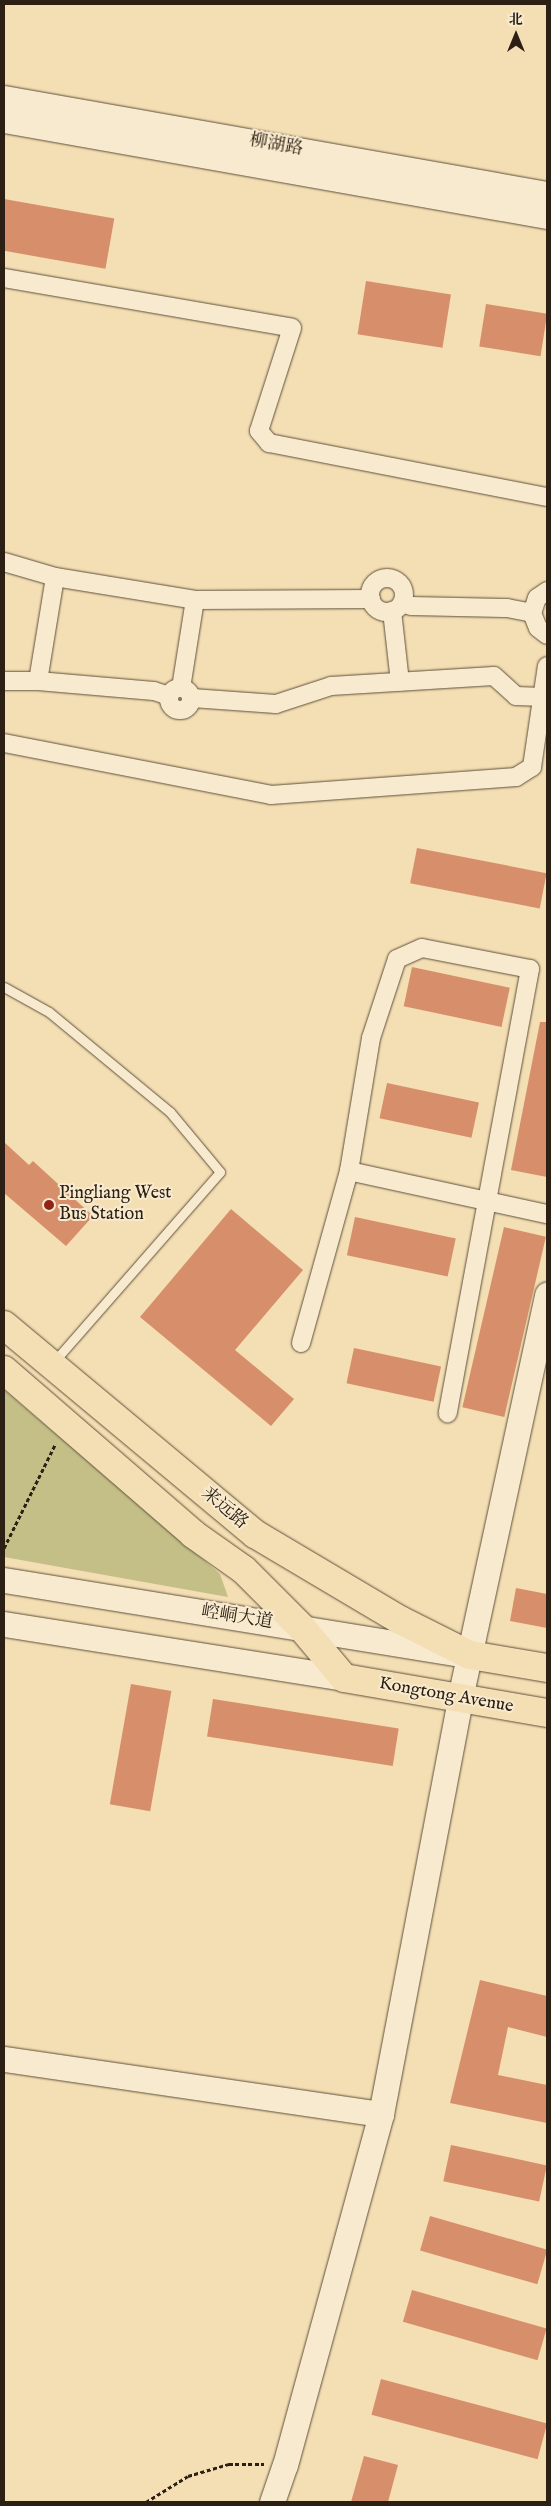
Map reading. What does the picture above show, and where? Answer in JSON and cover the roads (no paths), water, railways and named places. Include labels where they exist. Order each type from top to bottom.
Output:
[{"type":"main road","name":"柳湖路","points":[[4,98],[547,194]]},
{"type":"main road","name":"柳湖路","points":[[4,120],[547,216]]},
{"type":"main road","points":[[272,2502],[285,2465],[381,2114],[460,1698],[547,1294]]},
{"type":"main road","name":"来远路","points":[[4,1325],[255,1534],[400,1620],[470,1655]]},
{"type":"main road","name":"来远路","points":[[4,1370],[193,1534],[244,1570],[302,1628],[344,1678]]},
{"type":"main road","name":"崆峒大道","points":[[4,1580],[470,1655]]},
{"type":"main road","points":[[4,1624],[344,1678]]},
{"type":"main road","points":[[470,1655],[547,1668]]},
{"type":"main road","name":"Kongtong Avenue","points":[[344,1678],[547,1713]]},
{"type":"main road","points":[[4,2060],[381,2114]]},
{"type":"street","points":[[5,283],[292,328],[258,431],[269,442],[547,497]]},
{"type":"street","points":[[4,562],[54,576],[195,600],[371,599]]},
{"type":"street","points":[[38,681],[54,576]]},
{"type":"street","points":[[400,682],[397,607],[404,590],[401,584],[389,578],[377,581],[370,592],[371,599],[379,609],[397,607],[411,606],[507,608],[532,613]]},
{"type":"street","points":[[547,591],[537,598],[532,613],[538,628],[547,635]]},
{"type":"street","points":[[181,694],[195,600]]},
{"type":"street","points":[[4,743],[271,795],[516,777],[532,766],[547,666]]},
{"type":"street","points":[[4,681],[38,681],[276,704],[331,686],[494,676],[516,696],[543,697]]},
{"type":"street","points":[[300,1343],[349,1171],[371,1038],[397,959],[422,948],[530,968],[448,1413]]},
{"type":"street","points":[[349,1171],[547,1214]]},
{"type":"lane","points":[[4,987],[49,1012],[170,1112],[220,1172],[51,1365]]},
{"type":"place","name":"Pingliang West Bus Station","points":[[49,1205]]}]
